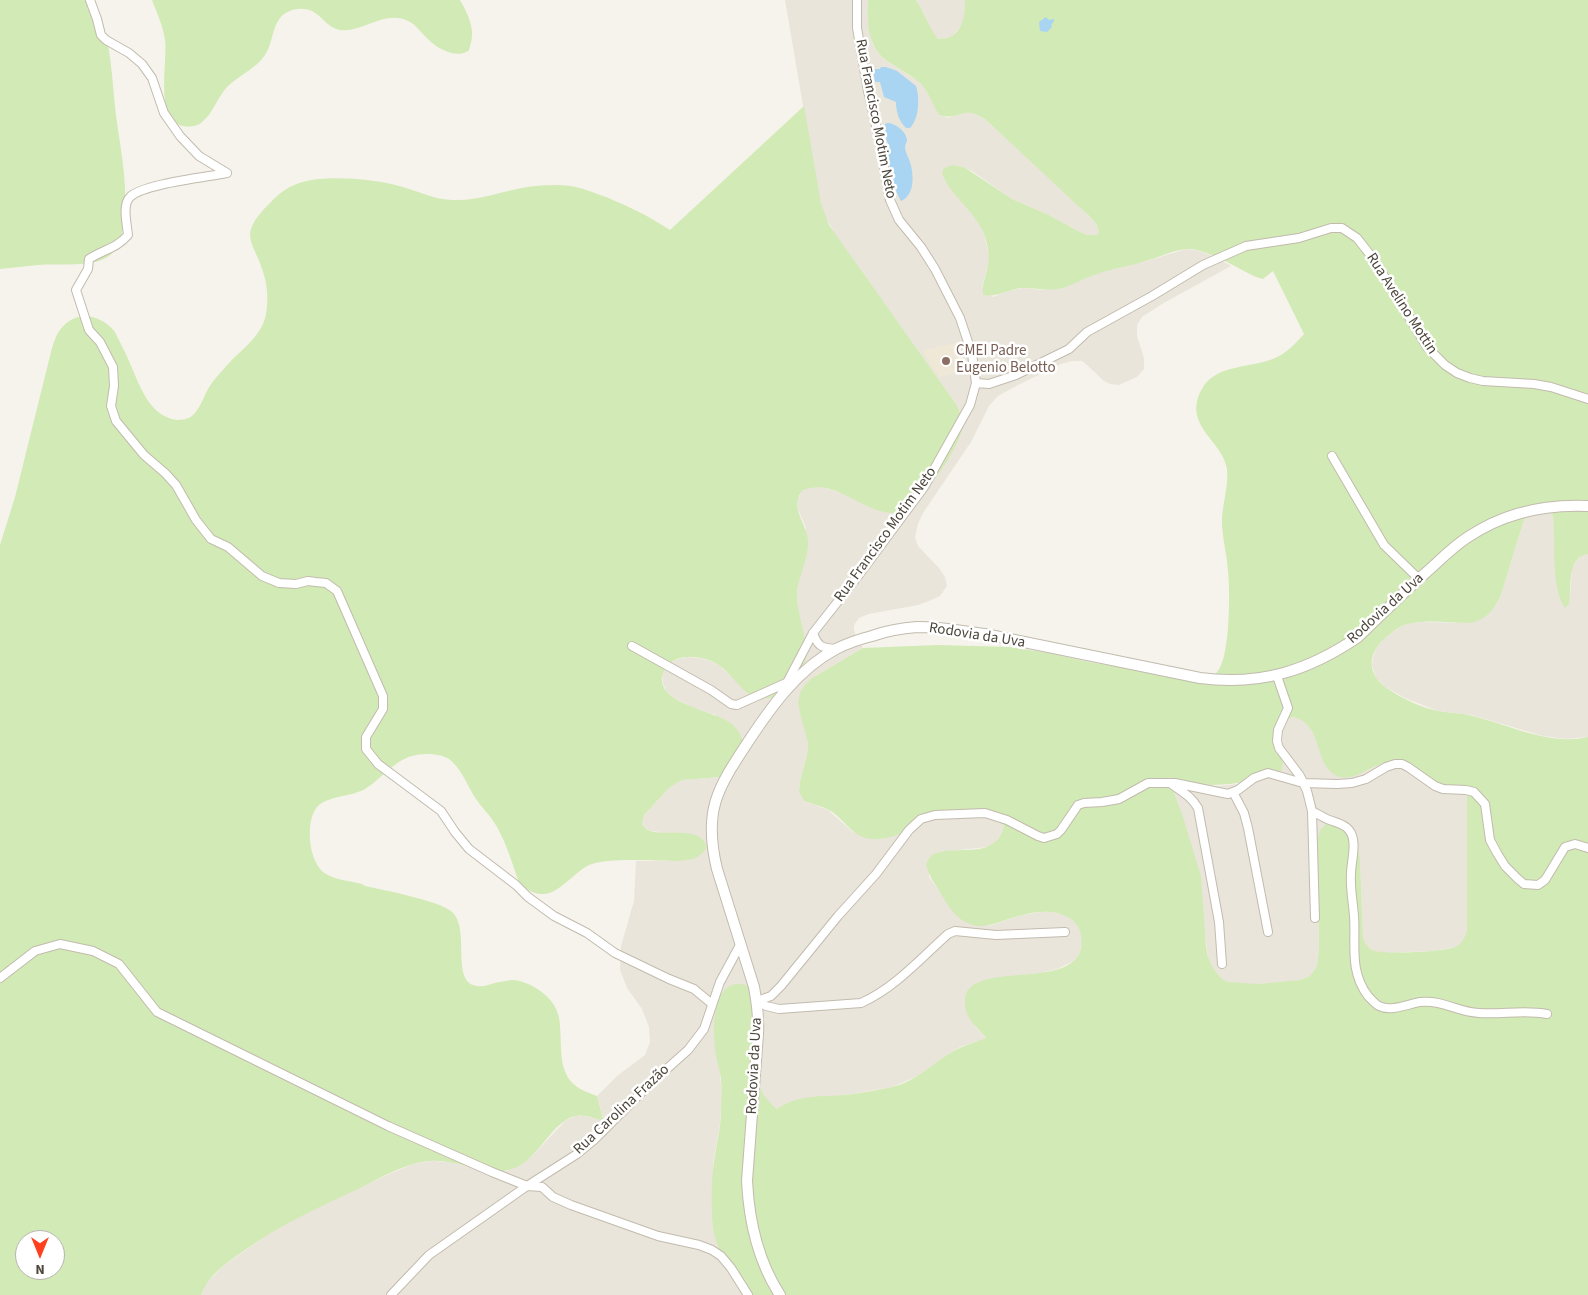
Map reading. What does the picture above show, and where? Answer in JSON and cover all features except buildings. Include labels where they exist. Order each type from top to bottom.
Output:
[{"type":"street","points":[[90,0],[101,35],[142,64],[152,78],[164,113],[180,136],[199,156],[227,174],[146,188],[130,197],[126,205],[128,234],[116,246],[100,252],[89,259],[88,269],[76,290],[90,330],[100,342],[113,367],[114,386],[110,406],[116,421],[144,455],[176,485],[196,520],[211,539],[228,547],[262,576],[279,584],[296,584],[308,581],[326,584],[337,591],[383,696],[383,709],[366,737],[366,748],[378,764],[441,811],[469,849],[554,916],[587,933],[615,953],[694,989],[712,1004]]},
{"type":"street","name":"Rua Francisco Motim Neto","points":[[779,699],[813,632],[858,576],[924,486],[970,405],[976,383],[972,354],[960,318],[935,269],[921,246],[899,220],[890,200],[859,37],[857,0]]},
{"type":"street","name":"Rua Avelino Mottin","points":[[976,383],[989,384],[1016,375],[1069,349],[1087,332],[1219,257],[1246,246],[1299,238],[1331,228],[1342,228],[1356,238],[1375,261],[1420,336],[1445,366],[1470,378],[1551,387],[1588,399]]},
{"type":"street","points":[[1332,456],[1384,545],[1419,579]]},
{"type":"street","name":"Rodovia da Uva","points":[[780,1295],[759,1252],[748,1203],[747,1181],[759,1018],[757,1001],[713,853],[711,835],[715,801],[725,777],[779,699],[810,667],[836,649],[880,633],[903,628],[930,628],[985,634],[1200,678],[1234,681],[1277,676],[1314,663],[1350,643],[1463,540],[1498,521],[1518,513],[1548,506],[1588,506]]},
{"type":"street","points":[[813,632],[820,646],[836,649]]},
{"type":"street","points":[[632,646],[711,690],[731,704],[736,705],[786,683]]},
{"type":"street","points":[[1277,676],[1288,708],[1278,730],[1277,741],[1279,748],[1300,776],[1312,810],[1315,918]]},
{"type":"street","points":[[757,1001],[771,996],[781,986],[838,916],[876,874],[909,830],[922,819],[935,815],[954,813],[985,814],[1008,820],[1044,838],[1061,830],[1078,805],[1119,799],[1148,783],[1168,782],[1228,794],[1254,778],[1268,773],[1303,783],[1352,783],[1366,779],[1386,767],[1402,764],[1443,789],[1474,792],[1485,804],[1490,840],[1497,853],[1505,866],[1524,884],[1538,884],[1545,880],[1565,848],[1570,845],[1575,844],[1588,848]]},
{"type":"street","points":[[1168,782],[1185,793],[1198,808],[1219,922],[1222,964]]},
{"type":"street","points":[[1233,792],[1244,813],[1248,828],[1268,932]]},
{"type":"street","points":[[1312,810],[1324,818],[1344,825],[1349,829],[1353,848],[1351,876],[1357,976],[1365,991],[1380,1007],[1393,1008],[1433,1001],[1448,1004],[1465,1012],[1534,1011],[1547,1014]]},
{"type":"street","points":[[757,1001],[766,1006],[779,1009],[862,1003],[871,999],[899,979],[948,934],[955,931],[996,934],[1065,932]]},
{"type":"street","points":[[0,978],[35,951],[60,944],[92,951],[119,964],[156,1012],[388,1126],[492,1172],[528,1186],[542,1187],[554,1197],[571,1205],[658,1236],[699,1245],[712,1250],[721,1256],[731,1268],[748,1295]]},
{"type":"street","name":"Rua Carolina Frazão","points":[[391,1295],[429,1255],[577,1154],[594,1140],[652,1082],[688,1050],[704,1030],[720,982],[740,946]]},
{"type":"shaded area","points":[[785,0],[868,0],[872,43],[885,60],[918,81],[926,89],[939,115],[948,118],[965,112],[974,113],[986,120],[1097,225],[1099,232],[1097,235],[1088,235],[1080,232],[1049,215],[1012,199],[972,171],[953,165],[945,181],[978,221],[984,234],[989,256],[982,287],[993,297],[1011,290],[1024,288],[1043,290],[1066,286],[1098,273],[1186,249],[1211,255],[1231,266],[1142,317],[1137,325],[1137,336],[1144,358],[1144,369],[1137,377],[1119,385],[1110,384],[1082,361],[1072,361],[1061,364],[998,396],[989,406],[971,442],[923,513],[918,524],[915,537],[918,546],[939,568],[945,577],[947,586],[940,596],[918,605],[869,614],[859,618],[854,625],[854,630],[863,648],[812,678],[798,703],[808,744],[799,792],[804,801],[828,810],[853,832],[881,839],[906,832],[950,811],[976,810],[999,820],[1004,826],[995,843],[988,847],[939,852],[931,856],[929,877],[940,892],[989,926],[1022,915],[1041,912],[1065,915],[1076,923],[1081,933],[1082,943],[1079,954],[1074,961],[1057,969],[989,979],[975,1026],[986,1038],[960,1047],[922,1074],[892,1087],[782,1106],[777,1109],[766,1099],[759,1088],[758,1080],[724,990],[715,1012],[722,1098],[720,1124],[713,1163],[712,1213],[729,1267],[743,1295],[201,1295],[205,1285],[222,1267],[264,1237],[293,1219],[387,1175],[413,1164],[431,1161],[449,1162],[487,1171],[506,1171],[522,1164],[533,1155],[565,1121],[575,1116],[602,1120],[597,1096],[617,1076],[645,1055],[650,1042],[649,1027],[642,1009],[627,988],[620,970],[621,946],[634,901],[636,861],[678,861],[659,832],[648,830],[642,825],[644,815],[670,787],[682,780],[720,777],[731,772],[716,715],[691,707],[674,698],[667,692],[663,684],[662,674],[669,663],[686,657],[710,661],[720,666],[731,676],[806,655],[804,637],[799,620],[797,596],[806,528],[798,509],[798,499],[803,489],[811,486],[822,487],[844,494],[956,404],[836,236],[824,214],[816,182]]},
{"type":"shaded area","points":[[916,0],[965,0],[963,23],[950,38],[938,39],[931,31],[924,13]]},
{"type":"shaded area","name":"CMEI Padre Eugenio Belotto","points":[[959,342],[967,370],[939,377],[922,351]]},
{"type":"shaded area","points":[[1551,510],[1555,535],[1557,587],[1570,597],[1572,569],[1582,555],[1588,554],[1588,737],[1566,739],[1543,736],[1472,715],[1438,711],[1405,698],[1384,686],[1376,678],[1372,665],[1377,647],[1384,639],[1400,627],[1410,623],[1470,623],[1496,605],[1501,595],[1523,523],[1529,511]]},
{"type":"shaded area","points":[[1293,717],[1307,723],[1328,768],[1335,775],[1352,776],[1390,763],[1467,794],[1467,930],[1464,940],[1456,947],[1433,951],[1384,953],[1373,951],[1366,946],[1363,938],[1360,859],[1317,853],[1319,947],[1317,966],[1310,976],[1288,982],[1246,985],[1228,982],[1221,978],[1213,969],[1208,957],[1204,926],[1169,780],[1216,786],[1237,784],[1272,775],[1284,759],[1282,728],[1285,720]]},
{"type":"green space","points":[[0,0],[93,0],[99,12],[104,25],[110,56],[124,174],[125,198],[124,222],[120,241],[113,252],[102,260],[85,264],[38,265],[0,269]]},
{"type":"green space","points":[[152,0],[460,0],[472,28],[472,40],[468,51],[456,54],[436,46],[407,20],[386,19],[355,29],[340,30],[332,27],[312,11],[304,9],[293,10],[284,14],[279,19],[268,49],[261,60],[227,87],[209,115],[201,123],[190,127],[183,126],[174,121],[168,113],[164,89],[165,40]]},
{"type":"green space","points":[[868,0],[916,0],[938,39],[949,38],[961,26],[965,0],[1588,0],[1588,554],[1581,556],[1573,567],[1569,604],[1565,608],[1560,599],[1555,576],[1554,528],[1551,510],[1529,511],[1523,523],[1501,595],[1489,614],[1476,622],[1470,623],[1418,622],[1402,626],[1386,637],[1374,652],[1372,667],[1378,681],[1384,686],[1418,705],[1439,711],[1473,716],[1544,737],[1573,739],[1588,737],[1588,1295],[743,1295],[716,1241],[712,1217],[712,1177],[720,1122],[721,1092],[721,1078],[715,1048],[714,1022],[717,1004],[725,989],[732,985],[740,984],[753,989],[758,1080],[760,1089],[777,1109],[785,1104],[802,1099],[846,1095],[900,1085],[914,1078],[952,1052],[986,1038],[966,1012],[965,999],[972,986],[986,980],[1049,971],[1067,966],[1079,954],[1081,936],[1074,922],[1064,915],[1056,913],[1038,912],[980,926],[967,923],[951,909],[932,879],[926,864],[931,856],[937,853],[980,849],[995,842],[1004,826],[993,817],[970,810],[956,811],[942,815],[901,834],[887,838],[872,839],[865,838],[854,832],[829,810],[804,801],[799,792],[808,744],[798,703],[804,686],[812,678],[863,648],[938,645],[1010,647],[1118,667],[1204,677],[1215,674],[1224,656],[1227,642],[1229,609],[1229,580],[1222,526],[1227,469],[1224,459],[1199,422],[1196,412],[1197,400],[1203,387],[1217,374],[1275,358],[1287,351],[1304,334],[1273,271],[1263,279],[1212,255],[1191,249],[1179,250],[1143,262],[1103,272],[1058,289],[1018,288],[989,296],[983,295],[989,260],[985,237],[980,225],[945,181],[942,173],[944,168],[953,165],[964,167],[1012,199],[1088,235],[1097,235],[1099,232],[1097,225],[986,120],[971,113],[949,117],[939,115],[928,93],[919,82],[887,61],[875,48],[868,25]],"holes":[[[1293,717],[1303,721],[1310,728],[1324,763],[1329,771],[1337,776],[1350,777],[1375,766],[1390,763],[1418,773],[1444,789],[1467,794],[1467,930],[1464,939],[1457,946],[1441,950],[1400,953],[1378,952],[1369,948],[1363,938],[1360,859],[1356,839],[1335,821],[1328,822],[1320,830],[1317,841],[1319,947],[1317,966],[1310,976],[1300,980],[1258,984],[1228,982],[1221,978],[1213,968],[1206,946],[1201,876],[1182,814],[1169,780],[1191,784],[1221,785],[1257,779],[1282,770],[1282,732],[1285,720]]]},
{"type":"green space","points":[[804,106],[821,203],[829,225],[956,404],[962,422],[962,429],[951,454],[934,481],[913,503],[903,510],[894,513],[871,508],[826,488],[815,487],[801,492],[798,497],[798,510],[807,535],[808,547],[797,595],[806,647],[805,663],[802,669],[775,697],[760,698],[747,693],[720,666],[699,658],[677,659],[664,670],[662,676],[663,686],[669,694],[689,706],[724,719],[732,724],[737,729],[744,747],[731,772],[720,777],[682,780],[670,787],[644,815],[642,825],[648,830],[690,834],[703,840],[707,847],[698,856],[678,861],[620,860],[597,863],[584,868],[561,887],[549,893],[540,894],[533,892],[518,880],[497,827],[474,796],[457,766],[445,757],[430,754],[405,758],[360,792],[324,802],[314,811],[311,820],[310,841],[315,861],[326,874],[334,878],[424,900],[446,908],[457,919],[460,929],[463,972],[467,980],[473,985],[478,986],[504,981],[520,981],[531,985],[551,1000],[560,1024],[562,1059],[566,1074],[570,1081],[578,1088],[597,1096],[603,1119],[575,1116],[566,1120],[529,1158],[521,1165],[512,1169],[502,1171],[481,1170],[450,1162],[430,1161],[420,1162],[392,1172],[299,1217],[258,1241],[220,1269],[209,1281],[201,1295],[0,1295],[0,545],[15,497],[52,348],[59,332],[66,323],[80,317],[88,316],[103,321],[115,332],[141,388],[152,405],[167,417],[177,420],[185,419],[195,413],[213,381],[254,338],[264,323],[267,308],[267,290],[260,262],[250,238],[251,229],[259,215],[277,196],[298,183],[338,178],[377,181],[453,200],[481,197],[532,186],[571,186],[606,197],[670,230]]},
{"type":"water","points":[[1046,17],[1049,20],[1054,19],[1052,27],[1047,32],[1040,31],[1039,22]]},
{"type":"water","points":[[881,67],[897,71],[916,86],[918,108],[910,128],[906,128],[900,119],[897,113],[896,102],[884,97],[880,82],[875,82],[873,69],[880,69]]},
{"type":"water","points":[[887,123],[900,128],[907,140],[905,149],[913,178],[909,194],[901,201],[894,185],[890,168],[888,144],[884,130],[884,125]]},
{"type":"place","name":"CMEI Padre Eugenio Belotto","points":[[946,361]]}]
